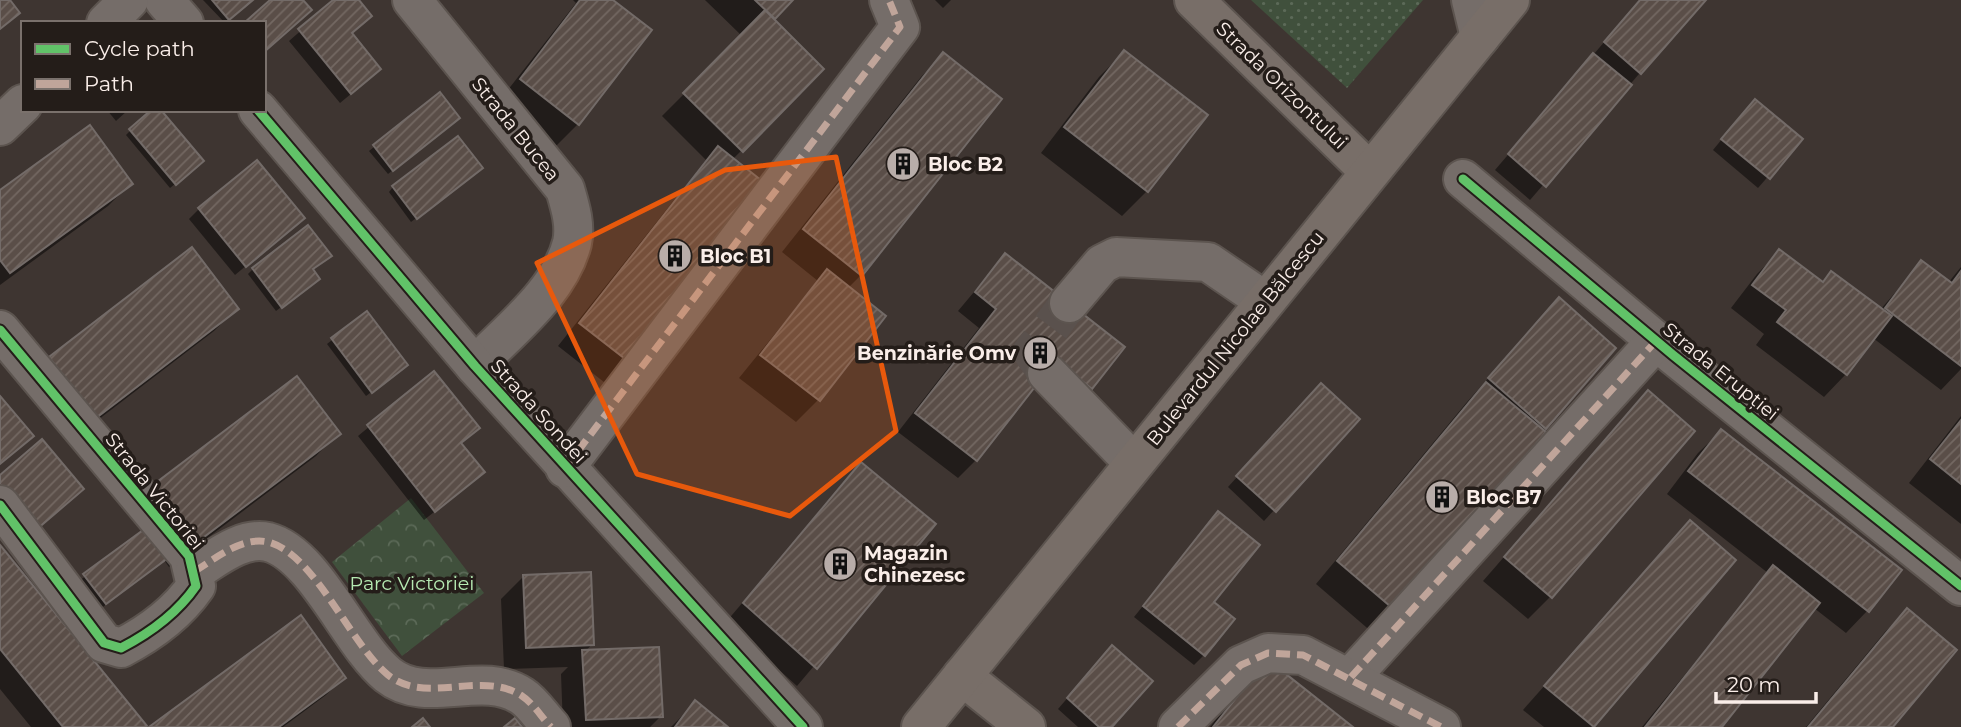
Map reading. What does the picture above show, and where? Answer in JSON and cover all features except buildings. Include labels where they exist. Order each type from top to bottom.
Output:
[{"type":"main road","name":"Strada Orizontului","points":[[1194,0],[1369,171]]},
{"type":"main road","name":"Bulevardul Nicolae Bălcescu","points":[[921,727],[1510,0]]},
{"type":"main road","points":[[962,676],[1026,727]]},
{"type":"street","points":[[108,21],[130,0]]},
{"type":"street","points":[[164,0],[182,21]]},
{"type":"street","name":"Strada Bucea","points":[[412,0],[565,189],[572,214],[573,241],[558,278],[475,366]]},
{"type":"street","points":[[1471,0],[1480,37]]},
{"type":"street","name":"Strada Sondei","points":[[565,468],[895,13]]},
{"type":"street","points":[[0,126],[21,106]]},
{"type":"street","name":"Strada Sondei","points":[[260,112],[565,468],[803,727]]},
{"type":"street","name":"Strada Erupției","points":[[1463,178],[1656,341],[1961,586]]},
{"type":"street","points":[[1069,303],[1102,264],[1116,257],[1208,262],[1265,301]]},
{"type":"street","name":"Strada Victoriei","points":[[0,330],[189,556],[197,586],[184,603],[121,648],[104,643],[0,505]]},
{"type":"street","name":"Strada Erupției","points":[[1351,677],[1656,341]]},
{"type":"street","points":[[1047,373],[1134,463]]},
{"type":"street","name":"Strada Victoriei","points":[[195,571],[230,549],[251,541],[268,542],[288,552],[302,566],[337,609],[372,660],[390,677],[415,689],[491,685],[522,696],[551,727]]},
{"type":"street","points":[[1178,727],[1241,665],[1268,653],[1303,655],[1351,677],[1441,727]]},
{"type":"highlighted area","points":[[836,157],[896,431],[790,516],[637,474],[537,263],[725,170]]},
{"type":"green space","points":[[1251,0],[1423,0],[1347,88]]},
{"type":"green space","name":"Parc Victoriei","points":[[411,498],[484,593],[402,656],[332,562]]},
{"type":"tunnel","points":[[1047,373],[1032,352],[1069,303]]},
{"type":"marked path","points":[[565,468],[900,27],[889,0]]},
{"type":"marked path","points":[[1351,677],[1656,341]]},
{"type":"marked path","points":[[195,571],[239,545],[268,542],[285,550],[301,563],[317,581],[360,643],[388,675],[403,684],[420,688],[489,686],[506,689],[526,699],[551,727]]},
{"type":"marked path","points":[[1178,727],[1241,665],[1268,653],[1303,655],[1441,727]]},
{"type":"cycle path","points":[[260,112],[475,366],[803,727]]},
{"type":"cycle path","points":[[1463,179],[1673,355],[1961,586]]},
{"type":"cycle path","points":[[0,330],[189,556],[196,586],[172,613],[142,636],[121,648],[104,643],[0,505]]},
{"type":"place","name":"Bloc B2","points":[[903,164]]},
{"type":"place","name":"Bloc B1","points":[[675,256]]},
{"type":"place","name":"Benzinărie Omv","points":[[1040,353]]},
{"type":"place","name":"Bloc B7","points":[[1442,497]]},
{"type":"place","name":"Magazin Chinezesc","points":[[840,564]]}]
